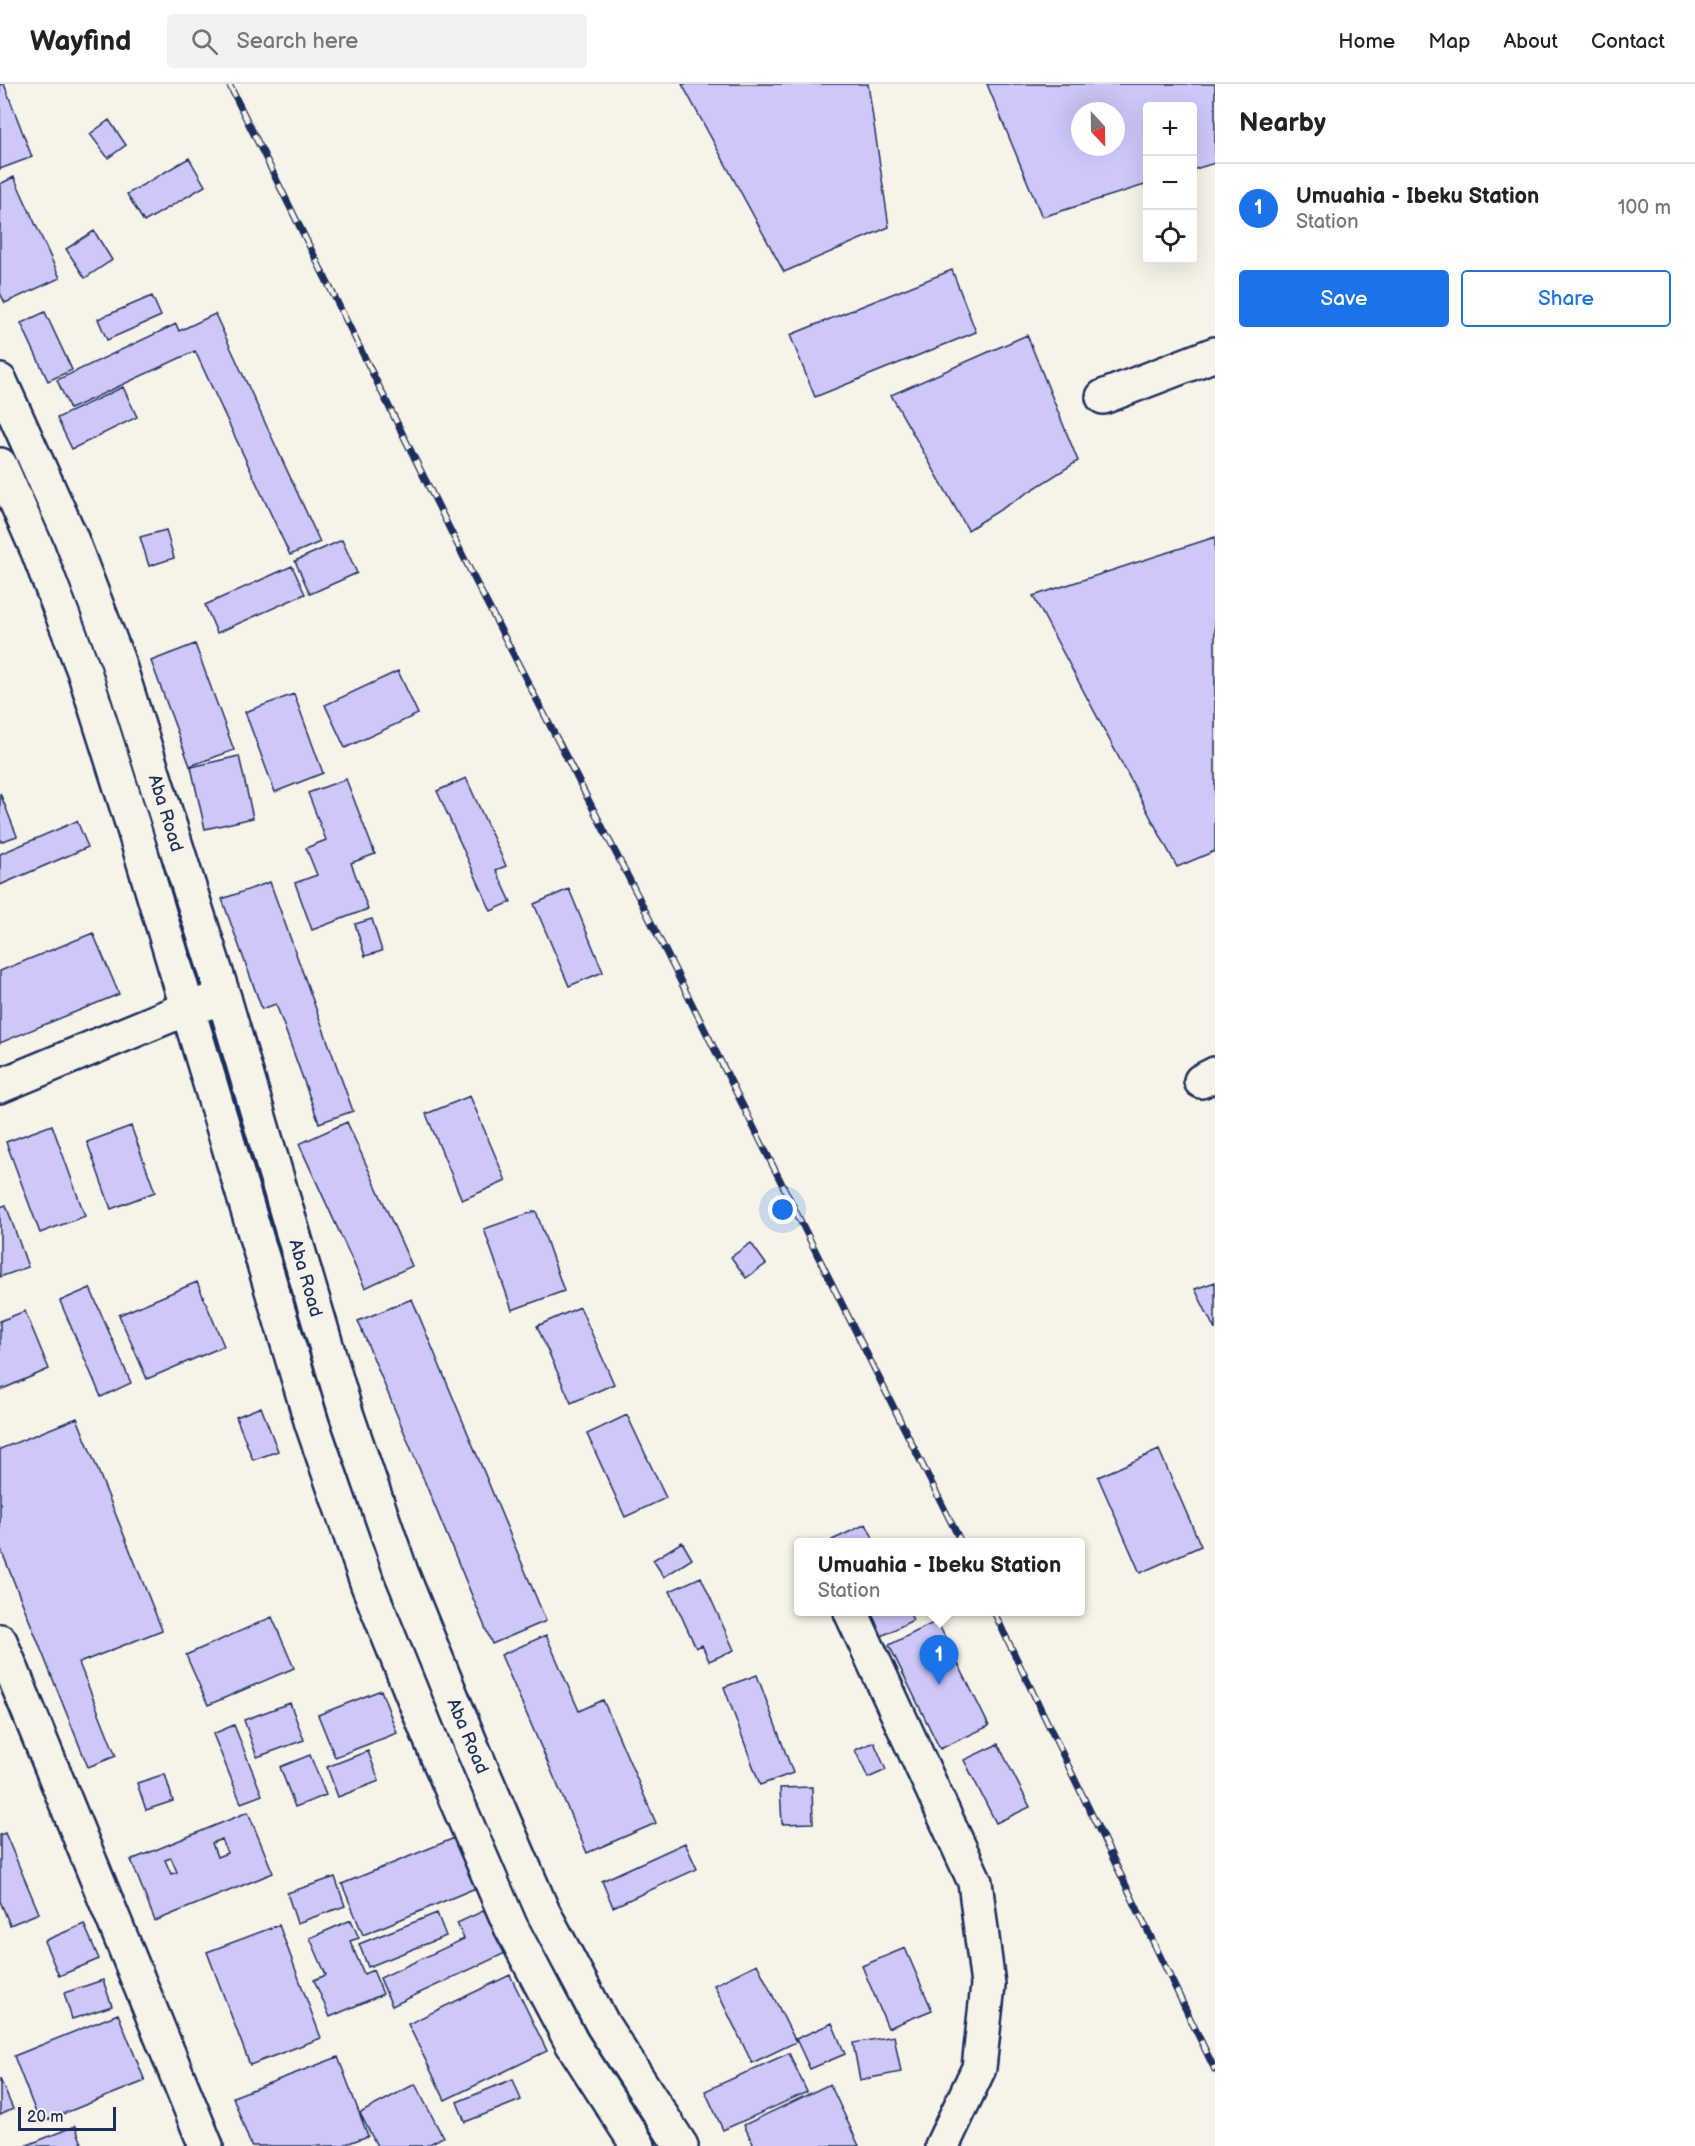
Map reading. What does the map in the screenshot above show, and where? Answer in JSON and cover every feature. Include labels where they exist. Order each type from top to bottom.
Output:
[{"type":"main road","points":[[1103,397],[1215,354]]},
{"type":"main road","name":"Aba Road","points":[[0,381],[70,536],[117,658],[224,998],[346,1413],[401,1572],[472,1747],[543,1912],[603,2025],[681,2146]]},
{"type":"main road","name":"Aba Road","points":[[0,465],[37,549],[84,671],[188,1008],[312,1424],[368,1585],[439,1760],[511,1927],[572,2043],[638,2146]]},
{"type":"main road","points":[[0,1086],[188,1008],[224,998]]},
{"type":"main road","points":[[853,1616],[975,1882],[988,1985],[979,2068],[942,2146]]},
{"type":"main road","points":[[0,1641],[206,2146]]},
{"type":"building","points":[[0,84],[4,84],[32,157],[0,169]]},
{"type":"building","points":[[682,84],[868,84],[889,227],[784,272]]},
{"type":"building","points":[[987,84],[1215,84],[1215,163],[1197,168],[1197,102],[1143,102],[1143,186],[1042,217]]},
{"type":"building","points":[[109,120],[126,145],[108,158],[90,134]]},
{"type":"building","points":[[189,158],[205,186],[144,222],[127,194]]},
{"type":"building","points":[[14,177],[60,278],[5,303],[0,293],[0,184]]},
{"type":"building","points":[[94,231],[112,260],[85,278],[66,249]]},
{"type":"building","points":[[952,270],[976,332],[815,397],[790,335]]},
{"type":"building","points":[[152,296],[161,316],[107,340],[98,319]]},
{"type":"building","points":[[45,312],[72,370],[48,381],[21,323]]},
{"type":"building","points":[[215,314],[320,542],[290,555],[195,351],[70,409],[57,380],[176,324],[179,331]]},
{"type":"building","points":[[1027,335],[1078,461],[968,530],[891,395]]},
{"type":"building","points":[[123,387],[137,417],[72,449],[57,418]]},
{"type":"building","points":[[166,530],[174,558],[149,566],[140,537]]},
{"type":"building","points":[[1215,537],[1215,851],[1177,867],[1033,596]]},
{"type":"building","points":[[342,540],[357,573],[310,594],[295,561]]},
{"type":"building","points":[[292,566],[305,594],[217,633],[205,605]]},
{"type":"building","points":[[195,644],[234,750],[190,766],[151,661]]},
{"type":"building","points":[[398,671],[418,714],[345,748],[325,705]]},
{"type":"building","points":[[294,694],[323,773],[275,792],[245,712]]},
{"type":"building","points":[[239,756],[253,818],[205,829],[191,767]]},
{"type":"building","points":[[466,778],[506,866],[496,870],[511,902],[491,911],[437,791]]},
{"type":"building","points":[[346,779],[375,854],[351,863],[368,909],[312,930],[295,883],[317,875],[306,848],[326,840],[308,793]]},
{"type":"building","points":[[0,793],[17,836],[0,842]]},
{"type":"building","points":[[77,821],[88,847],[0,885],[0,854]]},
{"type":"building","points":[[270,882],[353,1111],[319,1123],[276,1004],[262,1009],[222,899]]},
{"type":"building","points":[[569,889],[603,972],[569,986],[534,904]]},
{"type":"building","points":[[372,919],[382,951],[365,956],[355,924]]},
{"type":"building","points":[[93,933],[119,994],[0,1043],[0,971]]},
{"type":"building","points":[[470,1096],[506,1181],[462,1200],[426,1114]]},
{"type":"building","points":[[347,1122],[412,1266],[365,1288],[299,1144]]},
{"type":"building","points":[[52,1125],[85,1216],[40,1233],[6,1142]]},
{"type":"building","points":[[131,1126],[155,1192],[111,1209],[87,1142]]},
{"type":"building","points":[[6,1205],[28,1267],[0,1277],[0,1207]]},
{"type":"building","points":[[536,1211],[564,1291],[512,1310],[484,1229]]},
{"type":"building","points":[[751,1243],[766,1264],[746,1278],[731,1257]]},
{"type":"building","points":[[197,1282],[224,1346],[147,1379],[119,1315]]},
{"type":"building","points":[[1215,1282],[1215,1330],[1195,1289]]},
{"type":"building","points":[[90,1288],[131,1383],[101,1397],[60,1301]]},
{"type":"building","points":[[412,1299],[546,1621],[492,1644],[358,1321]]},
{"type":"building","points":[[580,1307],[614,1384],[571,1403],[537,1326]]},
{"type":"building","points":[[25,1311],[49,1369],[0,1390],[0,1321]]},
{"type":"building","points":[[261,1407],[278,1451],[253,1460],[236,1417]]},
{"type":"building","points":[[627,1415],[666,1498],[625,1517],[587,1434]]},
{"type":"building","points":[[77,1418],[162,1630],[79,1663],[116,1756],[88,1767],[0,1547],[0,1449]]},
{"type":"building","points":[[1159,1450],[1201,1546],[1140,1573],[1098,1477]]},
{"type":"building","points":[[866,1524],[873,1538],[836,1538]]},
{"type":"building","points":[[682,1542],[692,1559],[664,1577],[653,1560]]},
{"type":"building","points":[[701,1577],[734,1650],[709,1661],[702,1645],[696,1648],[670,1591]]},
{"type":"building","points":[[870,1616],[911,1616],[913,1620],[880,1637]]},
{"type":"building","points":[[272,1617],[294,1668],[208,1705],[186,1655]]},
{"type":"building","points":[[937,1621],[989,1726],[940,1749],[889,1645]]},
{"type":"building","points":[[546,1635],[579,1711],[603,1700],[656,1823],[587,1853],[501,1655]]},
{"type":"building","points":[[757,1675],[793,1773],[760,1785],[724,1687]]},
{"type":"building","points":[[381,1690],[397,1733],[335,1757],[318,1715]]},
{"type":"building","points":[[290,1703],[304,1740],[257,1757],[244,1720]]},
{"type":"building","points":[[234,1725],[262,1795],[241,1803],[213,1734]]},
{"type":"building","points":[[874,1742],[886,1770],[868,1778],[855,1750]]},
{"type":"building","points":[[998,1744],[1030,1807],[996,1823],[964,1760]]},
{"type":"building","points":[[368,1751],[379,1781],[338,1797],[327,1767]]},
{"type":"building","points":[[310,1755],[326,1795],[295,1807],[280,1767]]},
{"type":"building","points":[[165,1774],[173,1801],[146,1810],[137,1783]]},
{"type":"building","points":[[812,1787],[813,1823],[782,1824],[780,1788]]},
{"type":"building","points":[[248,1812],[273,1873],[155,1921],[131,1860]],"holes":[[[222,1839],[227,1853],[217,1857],[212,1843]],[[171,1858],[177,1872],[171,1874],[165,1860]]]},
{"type":"building","points":[[5,1833],[39,1913],[10,1925],[0,1901],[0,1835]]},
{"type":"building","points":[[457,1837],[478,1887],[363,1935],[342,1884]]},
{"type":"building","points":[[685,1843],[697,1869],[613,1907],[602,1881]]},
{"type":"building","points":[[335,1877],[345,1906],[297,1923],[287,1893]]},
{"type":"building","points":[[494,1906],[514,1949],[392,2006],[380,1978],[464,1939],[457,1923]]},
{"type":"building","points":[[437,1913],[446,1936],[368,1967],[359,1944]]},
{"type":"building","points":[[351,1920],[359,1938],[350,1941],[364,1974],[373,1970],[383,1994],[330,2017],[314,1980],[326,1975],[310,1938]]},
{"type":"building","points":[[84,1924],[99,1959],[59,1976],[44,1941]]},
{"type":"building","points":[[279,1925],[321,2038],[250,2065],[207,1952]]},
{"type":"building","points":[[905,1948],[932,2010],[888,2028],[862,1966]]},
{"type":"building","points":[[757,1964],[796,2042],[752,2063],[714,1985]]},
{"type":"building","points":[[510,1975],[547,2051],[445,2100],[408,2024]]},
{"type":"building","points":[[103,1980],[112,2006],[72,2019],[64,1993]]},
{"type":"building","points":[[118,2014],[145,2081],[40,2123],[14,2056]]},
{"type":"building","points":[[832,2023],[845,2054],[810,2069],[796,2039]]},
{"type":"building","points":[[894,2036],[901,2072],[860,2080],[853,2043]]},
{"type":"building","points":[[789,2053],[807,2092],[723,2130],[705,2091]]},
{"type":"building","points":[[338,2057],[368,2136],[341,2146],[251,2146],[233,2097]]},
{"type":"building","points":[[0,2079],[13,2109],[0,2115]]},
{"type":"building","points":[[513,2079],[521,2100],[465,2122],[457,2102]]},
{"type":"building","points":[[415,2084],[443,2137],[426,2146],[377,2146],[360,2113]]},
{"type":"building","points":[[830,2084],[859,2146],[754,2146],[744,2125]]},
{"type":"building","points":[[75,2126],[83,2146],[25,2146]]},
{"type":"railway","points":[[229,84],[476,582],[638,896],[959,1538]]},
{"type":"railway","points":[[996,1616],[1215,2070]]},
{"type":"place","name":"Umuahia - Ibeku Station","points":[[939,1685]]}]
